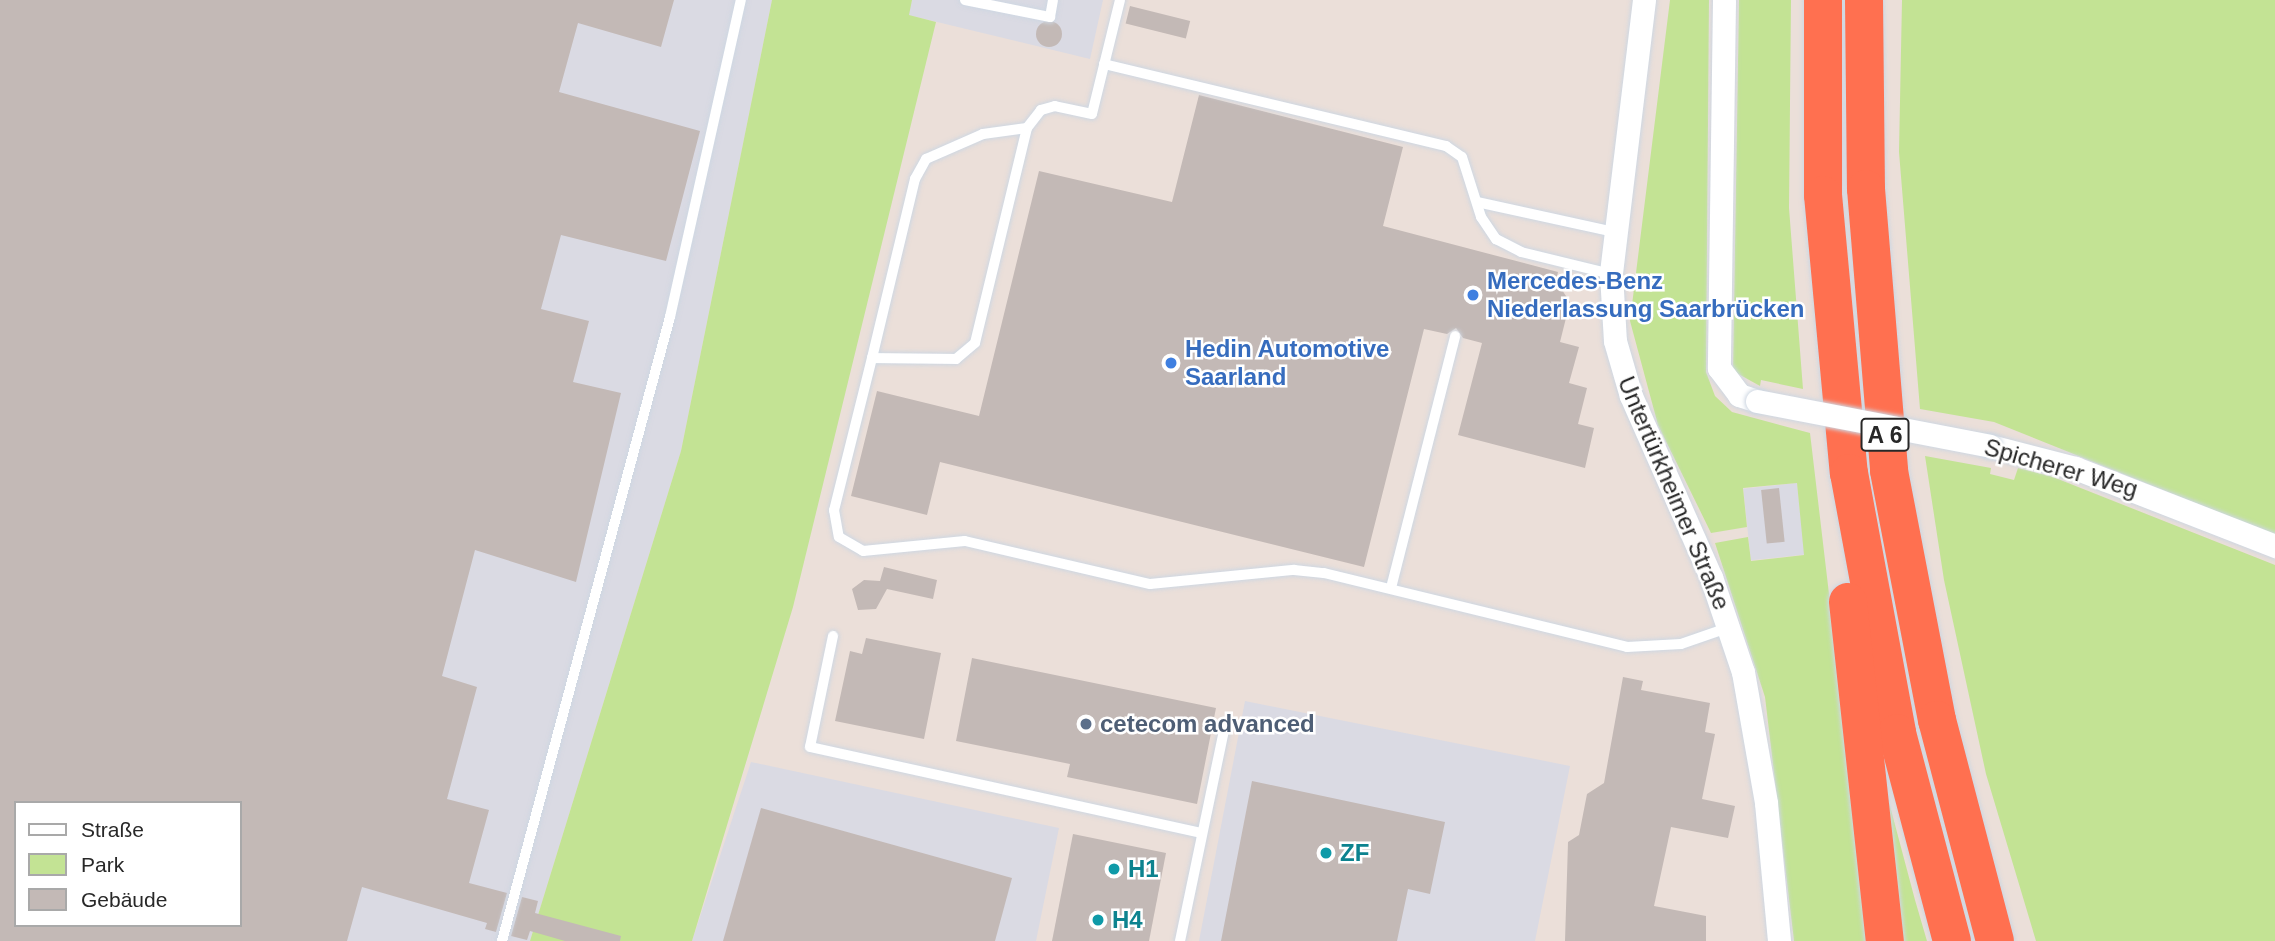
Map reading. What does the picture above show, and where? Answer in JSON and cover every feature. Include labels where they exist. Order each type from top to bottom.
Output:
[{"type":"highway","name":"A 6","points":[[1823,0],[1823,195],[1849,473],[1897,733],[1952,941]]},
{"type":"highway","name":"A 6","points":[[1864,0],[1866,189],[1889,471],[1937,720],[1995,941]]},
{"type":"highway","name":"A 6","points":[[1849,473],[1848,603],[1885,941]]},
{"type":"street","name":"Untertürkheimer Straße","points":[[1644,0],[1611,274],[1615,341],[1628,386],[1730,627],[1751,699],[1779,941]]},
{"type":"street","name":"Spicherer Weg","points":[[1724,0],[1719,368],[1739,395],[1757,401],[1990,446],[2075,468],[2275,546]]},
{"type":"lane","points":[[502,941],[663,342],[741,0]]},
{"type":"lane","points":[[965,0],[1050,17],[1053,0]]},
{"type":"lane","points":[[872,358],[956,359],[975,343],[1027,128],[1041,110],[1055,106],[1092,114],[1120,0]]},
{"type":"lane","points":[[1104,64],[1446,146],[1462,157],[1486,227],[1508,248],[1611,274]]},
{"type":"lane","points":[[1027,128],[983,134],[926,159],[915,179],[834,510],[839,537],[851,549],[877,551],[949,539],[1150,584],[1294,570],[1391,587],[1627,647],[1681,644],[1730,627]]},
{"type":"lane","points":[[1477,202],[1615,232]]},
{"type":"lane","points":[[1391,587],[1455,336]]},
{"type":"lane","points":[[833,636],[810,747],[1202,832]]},
{"type":"lane","points":[[1180,941],[1225,725]]},
{"type":"shaded area","points":[[0,0],[772,0],[681,451],[530,941],[0,941]]},
{"type":"shaded area","points":[[912,0],[1103,0],[1090,59],[908,15]]},
{"type":"shaded area","points":[[1797,483],[1805,555],[1751,560],[1743,489]]},
{"type":"shaded area","points":[[1245,701],[1570,766],[1535,941],[1199,941]]},
{"type":"shaded area","points":[[751,762],[1059,828],[1036,941],[692,941]]},
{"type":"green space","points":[[772,0],[912,0],[909,15],[936,22],[793,607],[692,941],[530,941],[681,451]]},
{"type":"green space","points":[[1670,0],[1709,0],[1706,372],[1715,396],[1732,412],[1810,433],[1870,941],[1794,941],[1765,697],[1715,543],[1748,537],[1751,561],[1804,555],[1797,483],[1743,488],[1747,527],[1711,533],[1658,425],[1630,321]]},
{"type":"green space","points":[[1739,0],[1791,0],[1789,208],[1803,389],[1761,380],[1760,386],[1733,371]]},
{"type":"green space","points":[[1902,0],[2275,0],[2275,535],[1994,422],[1920,409],[1899,152]]},
{"type":"green space","points":[[1925,456],[1991,468],[1990,474],[2014,480],[2018,468],[2053,477],[2275,565],[2275,941],[2036,941],[1986,774],[1944,580]]},
{"type":"green space","points":[[1886,791],[1915,900],[1927,941],[1897,941]]},
{"type":"building","points":[[0,0],[674,0],[661,47],[578,23],[559,92],[700,131],[666,261],[561,235],[541,309],[589,321],[573,382],[621,393],[576,582],[475,550],[442,676],[477,687],[447,799],[489,810],[469,883],[507,893],[496,932],[485,929],[487,923],[362,887],[347,941],[0,941]]},
{"type":"building","points":[[1130,6],[1190,21],[1186,38],[1126,23]]},
{"type":"building","points":[[1049,21],[1058,25],[1062,34],[1058,43],[1049,47],[1040,43],[1036,34],[1040,25]]},
{"type":"building","points":[[1199,95],[1403,147],[1383,226],[1558,272],[1556,281],[1570,302],[1560,342],[1579,347],[1569,383],[1587,388],[1578,424],[1594,428],[1585,468],[1458,435],[1482,343],[1463,338],[1456,328],[1447,334],[1424,329],[1364,567],[940,462],[927,515],[851,496],[877,391],[979,416],[1039,171],[1172,202]]},
{"type":"building","points":[[1779,488],[1785,542],[1767,544],[1761,490]]},
{"type":"building","points":[[884,567],[937,580],[933,599],[887,589],[876,609],[858,610],[852,589],[864,580],[880,581]]},
{"type":"building","points":[[866,638],[941,653],[924,739],[835,721],[850,651],[862,654]]},
{"type":"building","name":"cetecom advanced","points":[[972,658],[1216,708],[1197,804],[1067,777],[1070,764],[956,741]]},
{"type":"building","points":[[1623,677],[1643,681],[1641,690],[1710,703],[1705,732],[1715,734],[1702,799],[1735,806],[1728,838],[1671,827],[1654,906],[1706,916],[1706,941],[1565,941],[1568,842],[1579,835],[1587,794],[1604,783]]},
{"type":"building","name":"ZF","points":[[1252,781],[1445,822],[1430,894],[1408,889],[1397,941],[1221,941]]},
{"type":"building","points":[[761,808],[1012,878],[995,941],[723,941]]},
{"type":"building","points":[[1073,834],[1166,853],[1149,941],[1052,941]]},
{"type":"building","points":[[522,897],[538,901],[535,913],[621,936],[620,941],[565,941],[530,931],[527,940],[511,936]]},
{"type":"place","name":"Mercedes-Benz Niederlassung Saarbrücken","points":[[1473,295]]},
{"type":"place","name":"Hedin Automotive Saarland","points":[[1171,363]]},
{"type":"place","name":"cetecom advanced","points":[[1086,724]]},
{"type":"place","name":"ZF","points":[[1326,853]]},
{"type":"place","name":"H1","points":[[1114,869]]},
{"type":"place","name":"H4","points":[[1098,920]]}]
